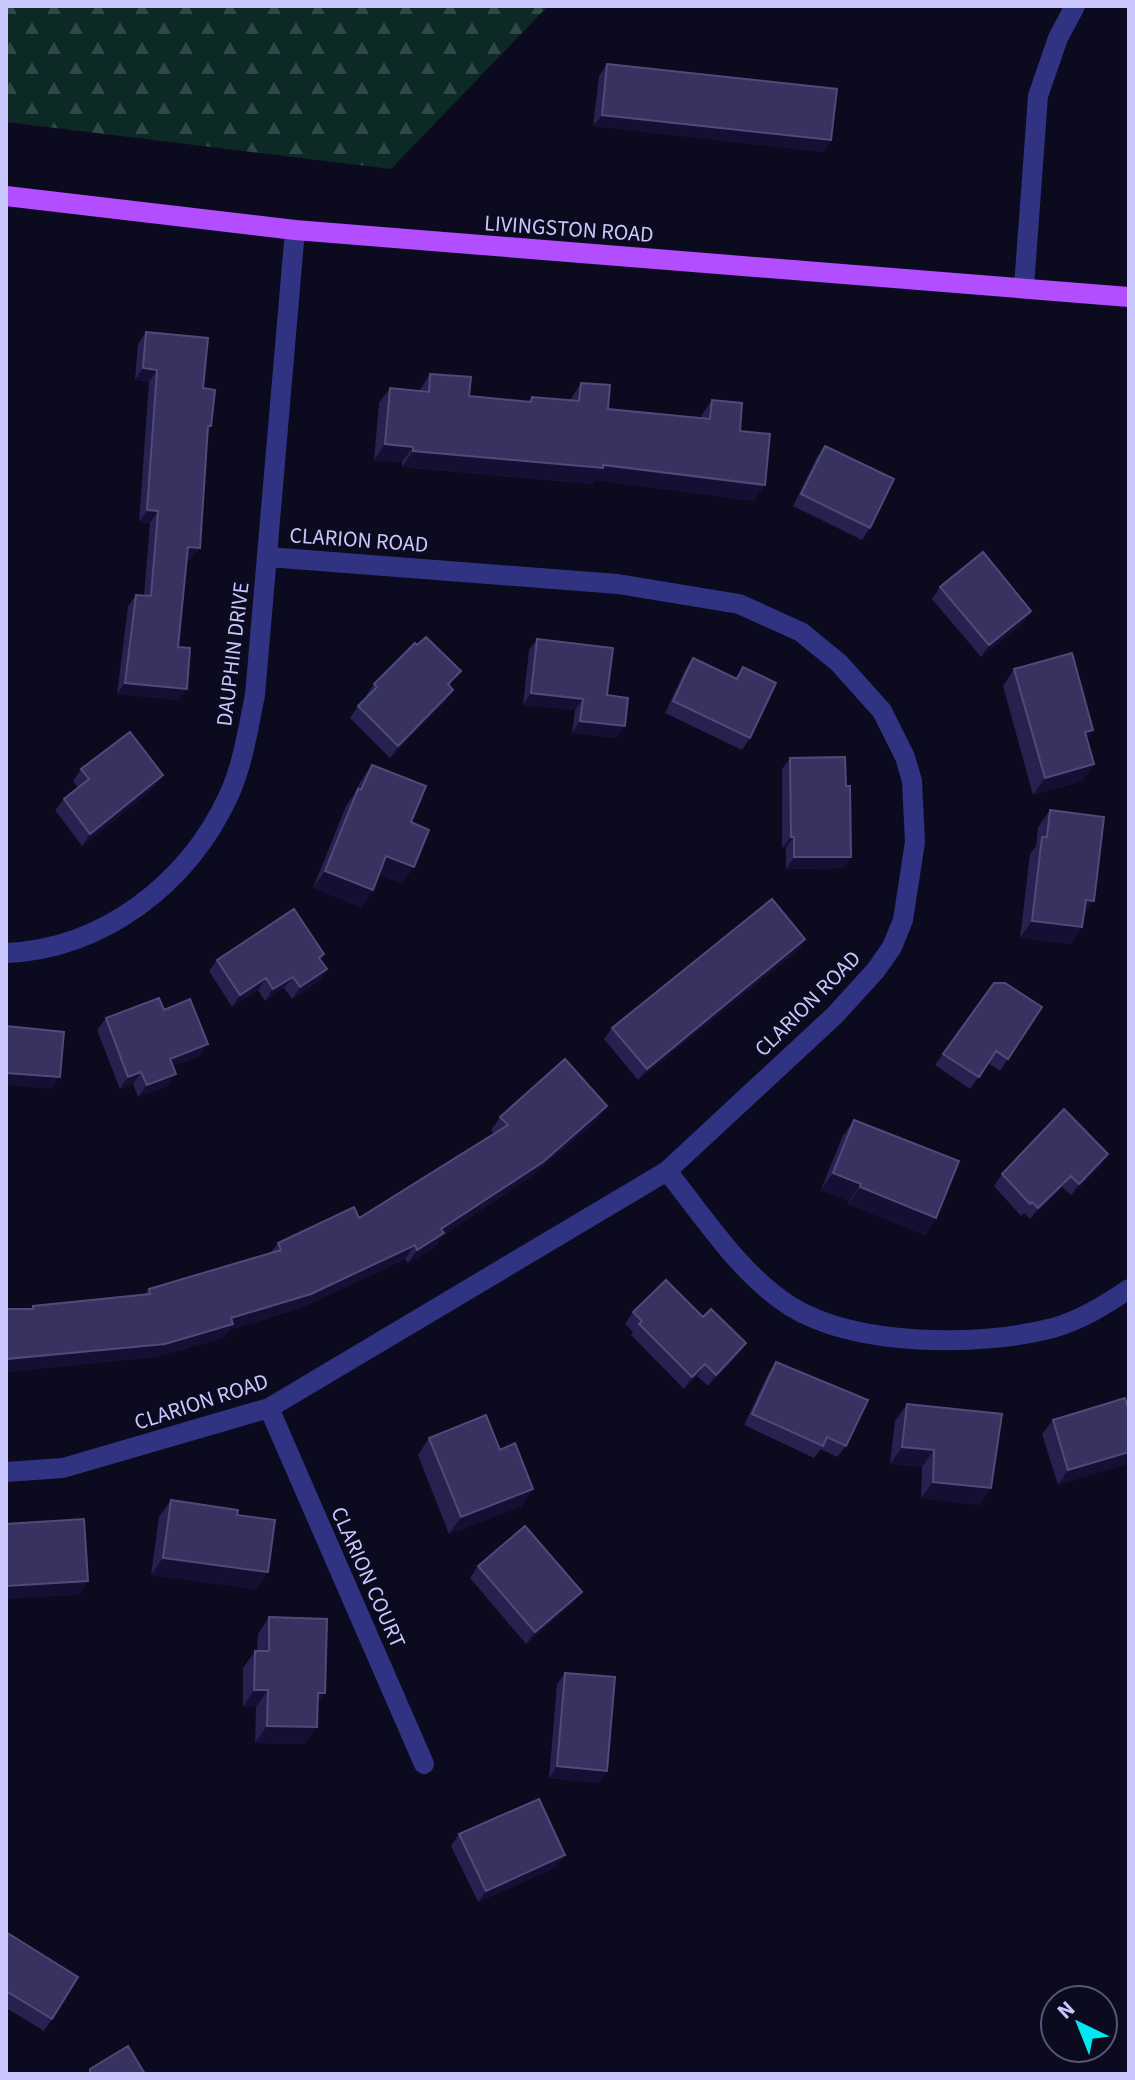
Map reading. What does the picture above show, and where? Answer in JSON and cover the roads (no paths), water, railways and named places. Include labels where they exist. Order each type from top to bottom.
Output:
[{"type":"main road","name":"LIVINGSTON ROAD","points":[[6,196],[295,230],[1129,297]]},
{"type":"street","points":[[1024,287],[1038,96],[1058,38],[1075,6]]},
{"type":"street","name":"DAUPHIN DRIVE","points":[[6,953],[40,952],[106,928],[156,891],[203,837],[228,797],[240,767],[255,695],[295,230]]},
{"type":"street","name":"CLARION ROAD","points":[[6,1472],[63,1468],[269,1408],[667,1171],[835,1015],[892,947],[909,896],[915,808],[905,757],[882,711],[839,663],[801,632],[739,604],[618,584],[268,557]]},
{"type":"street","points":[[667,1171],[728,1247],[780,1298],[828,1324],[878,1338],[1010,1335],[1053,1328],[1088,1315],[1129,1289]]},
{"type":"street","name":"CLARION COURT","points":[[269,1408],[424,1764]]}]
